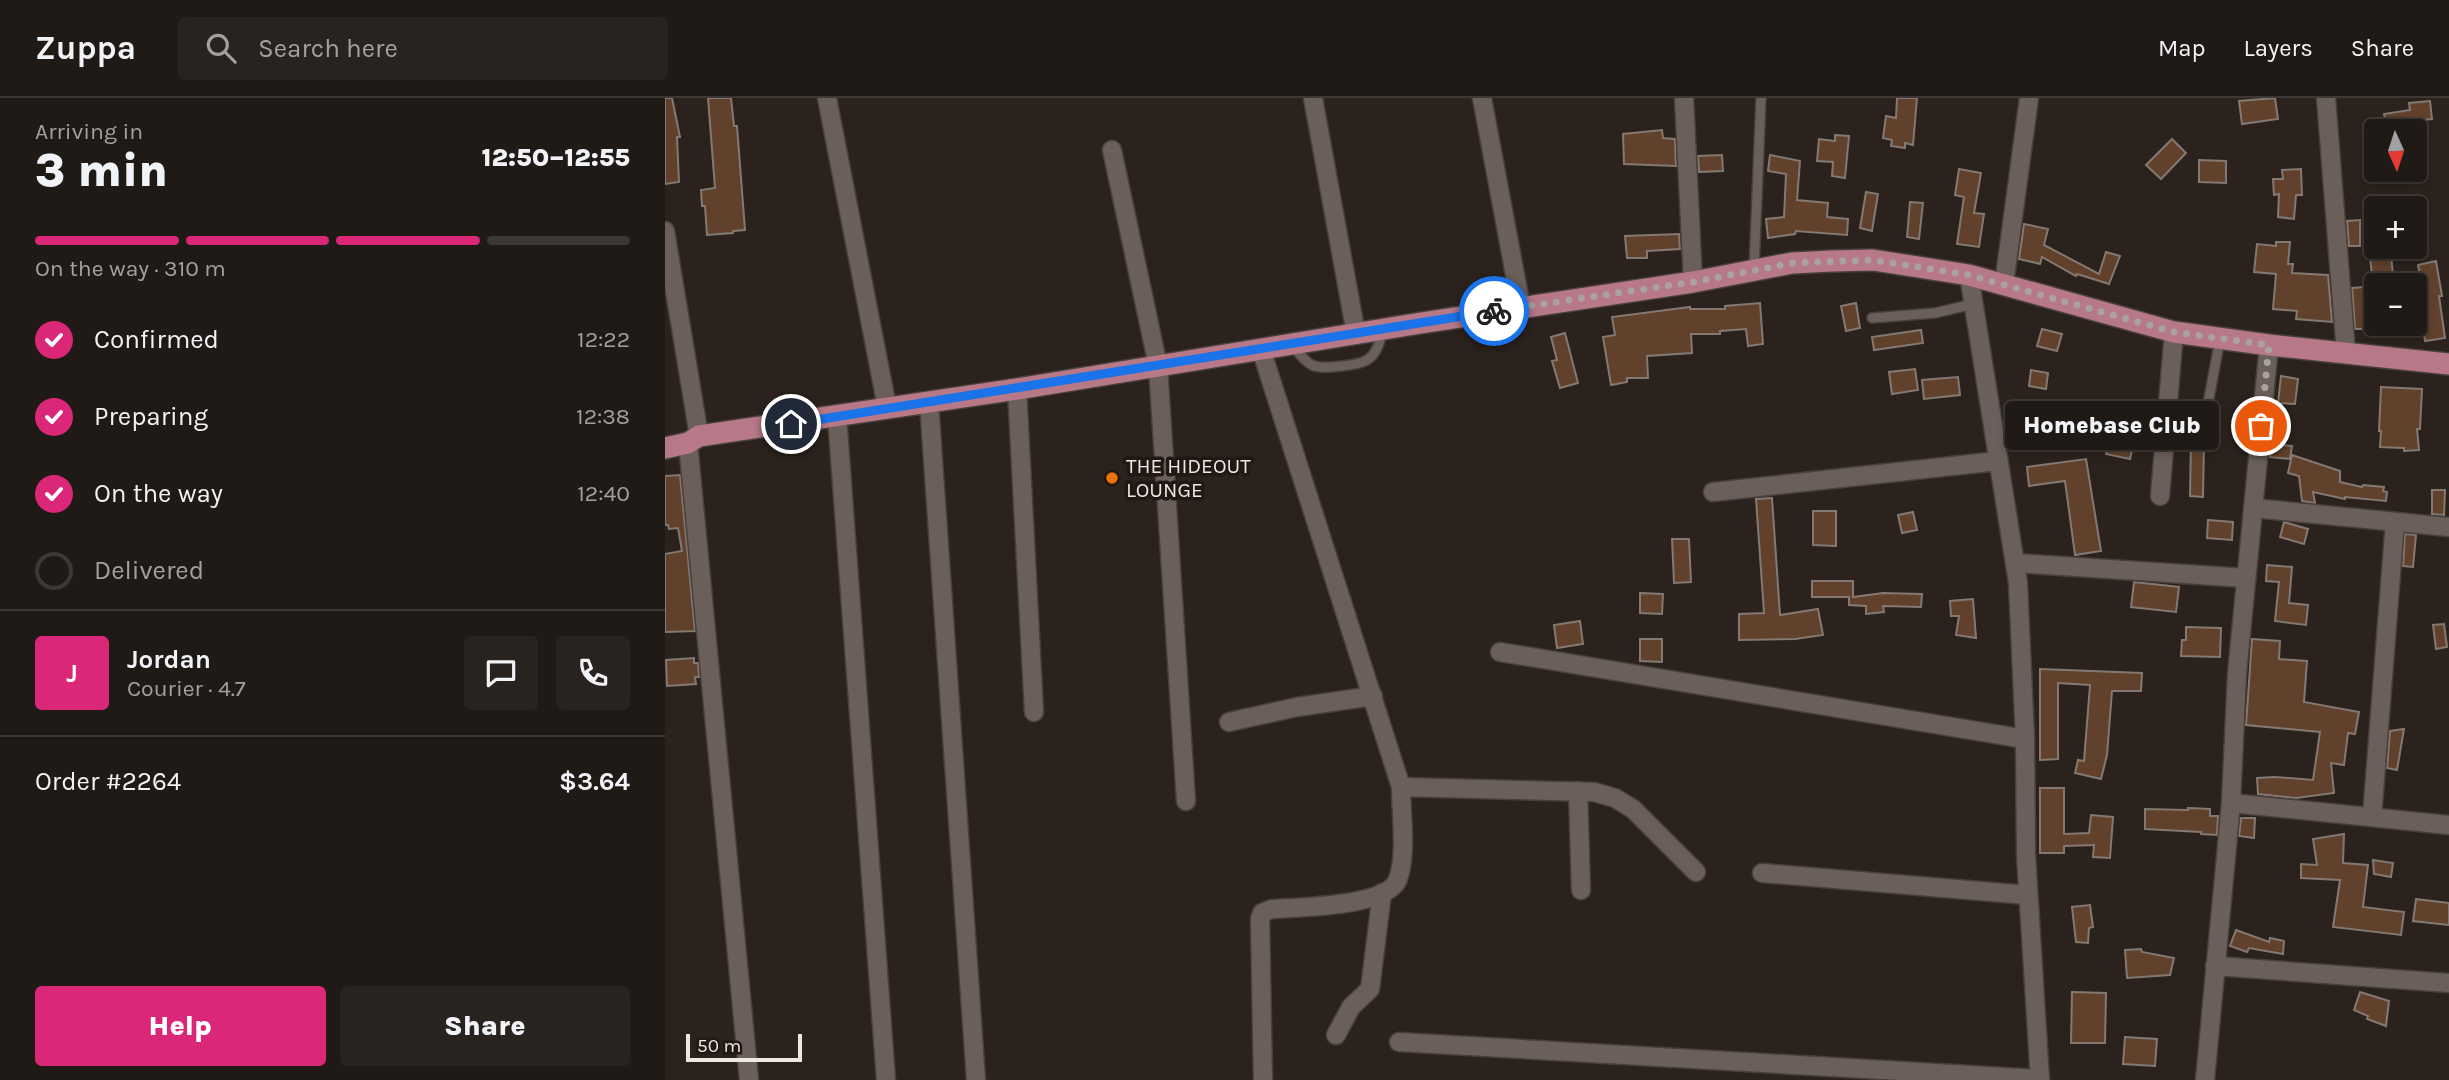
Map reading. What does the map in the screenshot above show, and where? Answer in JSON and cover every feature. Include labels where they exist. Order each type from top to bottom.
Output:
[{"type":"highway","points":[[665,449],[694,440],[887,407],[1017,389],[1521,307],[1693,282],[1792,263],[1873,260],[1969,275],[2174,332],[2449,364]]},
{"type":"street","points":[[827,98],[887,407]]},
{"type":"street","points":[[1313,98],[1356,334]]},
{"type":"street","points":[[1482,98],[1521,307]]},
{"type":"street","points":[[1684,98],[1693,282]]},
{"type":"street","points":[[2004,284],[2029,98]]},
{"type":"street","points":[[2326,98],[2346,353]]},
{"type":"street","points":[[1112,150],[1158,366],[1186,801]]},
{"type":"street","points":[[665,231],[694,440],[749,1080]]},
{"type":"street","points":[[1399,1042],[2040,1079],[2028,895],[2025,739],[2015,563],[1969,275]]},
{"type":"street","points":[[2160,496],[2174,332]]},
{"type":"street","points":[[2205,1080],[2231,803],[2237,674],[2269,345]]},
{"type":"street","points":[[1261,349],[1401,787],[1402,856],[1398,880],[1390,890],[1383,893],[1365,900],[1272,909],[1262,914],[1263,1080]]},
{"type":"street","points":[[1017,389],[1034,712]]},
{"type":"street","points":[[929,402],[976,1080]]},
{"type":"street","points":[[837,416],[886,1080]]},
{"type":"street","points":[[1713,492],[1998,461]]},
{"type":"street","points":[[2253,508],[2449,527]]},
{"type":"street","points":[[2372,817],[2395,522]]},
{"type":"street","points":[[2015,563],[2246,578]]},
{"type":"street","points":[[1500,652],[2025,739]]},
{"type":"street","points":[[1229,722],[1297,706],[1373,696]]},
{"type":"street","points":[[1401,787],[1578,791],[1615,797],[1633,809],[1696,872]]},
{"type":"street","points":[[1578,791],[1581,890]]},
{"type":"street","points":[[2231,803],[2449,825]]},
{"type":"street","points":[[1762,873],[2028,895]]},
{"type":"street","points":[[1336,1035],[1351,1007],[1370,989],[1383,893]]},
{"type":"street","points":[[2215,966],[2449,983]]},
{"type":"lane","points":[[1754,269],[1761,98]]},
{"type":"lane","points":[[1872,318],[1935,313],[1973,304]]},
{"type":"lane","points":[[1292,344],[1311,365],[1319,368],[1344,365],[1366,361],[1380,344],[1384,329]]},
{"type":"lane","points":[[2207,409],[2220,338]]},
{"type":"building","points":[[665,98],[672,98],[680,137],[677,137],[679,182],[665,184]]},
{"type":"building","points":[[708,98],[731,98],[734,126],[737,126],[745,230],[733,233],[707,235],[701,190],[715,188]]},
{"type":"building","points":[[1897,98],[1917,98],[1913,145],[1905,143],[1905,148],[1891,146],[1892,140],[1883,138],[1886,116],[1896,118]]},
{"type":"building","points":[[2275,98],[2278,119],[2242,124],[2239,101]]},
{"type":"building","points":[[2430,101],[2432,119],[2385,119],[2384,114],[2410,110],[2409,103]]},
{"type":"building","points":[[1662,130],[1663,138],[1675,139],[1676,166],[1624,164],[1623,134]]},
{"type":"building","points":[[1835,135],[1849,136],[1845,178],[1832,176],[1833,162],[1817,161],[1819,139],[1835,141]]},
{"type":"building","points":[[2172,139],[2186,153],[2161,179],[2146,165]]},
{"type":"building","points":[[1722,155],[1723,171],[1699,172],[1698,156]]},
{"type":"building","points":[[1770,155],[1800,161],[1797,200],[1828,203],[1827,217],[1848,219],[1847,235],[1796,231],[1795,234],[1768,238],[1766,219],[1784,217],[1786,174],[1768,171]]},
{"type":"building","points":[[2199,160],[2226,161],[2226,183],[2199,182]]},
{"type":"building","points":[[1959,169],[1981,173],[1974,213],[1984,214],[1979,247],[1957,244],[1964,197],[1955,195]]},
{"type":"building","points":[[2301,169],[2302,195],[2296,195],[2294,219],[2278,217],[2279,194],[2274,195],[2273,179],[2283,179],[2282,170]]},
{"type":"building","points":[[1866,192],[1878,194],[1872,231],[1860,228]]},
{"type":"building","points":[[1910,202],[1923,203],[1919,239],[1907,237]]},
{"type":"building","points":[[2360,220],[2360,246],[2349,246],[2347,221]]},
{"type":"building","points":[[2024,224],[2048,229],[2044,245],[2099,274],[2106,252],[2120,256],[2109,284],[2077,274],[2076,276],[2042,257],[2040,264],[2019,259]]},
{"type":"building","points":[[1679,234],[1680,249],[1647,251],[1647,258],[1627,258],[1625,236]]},
{"type":"building","points":[[2276,242],[2290,242],[2288,264],[2293,264],[2292,273],[2328,275],[2332,322],[2296,319],[2297,311],[2273,309],[2276,274],[2254,272],[2257,244],[2276,246]]},
{"type":"building","points":[[2370,259],[2391,259],[2393,273],[2372,273]]},
{"type":"building","points":[[2436,261],[2445,338],[2425,341],[2427,273],[2420,273],[2418,265]]},
{"type":"building","points":[[2364,287],[2364,329],[2355,329],[2352,288]]},
{"type":"building","points":[[1760,303],[1763,344],[1748,346],[1746,329],[1720,331],[1720,334],[1691,334],[1692,353],[1647,356],[1648,378],[1627,378],[1627,382],[1611,385],[1603,337],[1615,335],[1612,317],[1690,307],[1725,309],[1725,306]]},
{"type":"building","points":[[1856,303],[1860,328],[1846,331],[1841,306]]},
{"type":"building","points":[[2042,329],[2062,334],[2057,351],[2037,346]]},
{"type":"building","points":[[1921,330],[1923,343],[1874,350],[1872,337]]},
{"type":"building","points":[[1565,333],[1578,383],[1560,388],[1552,361],[1557,360],[1551,337]]},
{"type":"building","points":[[1915,369],[1918,390],[1892,394],[1889,372]]},
{"type":"building","points":[[2031,370],[2048,373],[2046,389],[2029,386]]},
{"type":"building","points":[[2281,376],[2298,379],[2295,404],[2278,403]]},
{"type":"building","points":[[1958,377],[1960,395],[1924,399],[1922,380]]},
{"type":"building","points":[[2381,387],[2422,389],[2420,429],[2417,429],[2419,450],[2404,451],[2404,448],[2380,447]]},
{"type":"building","points":[[2114,419],[2138,424],[2130,459],[2106,454]]},
{"type":"building","points":[[2191,441],[2204,442],[2203,497],[2190,496]]},
{"type":"building","points":[[2271,444],[2292,446],[2290,459],[2270,457]]},
{"type":"building","points":[[2292,455],[2340,471],[2340,482],[2362,487],[2384,487],[2383,491],[2387,492],[2386,501],[2345,499],[2313,492],[2315,503],[2302,501],[2299,476],[2288,473]]},
{"type":"building","points":[[2086,459],[2101,551],[2075,555],[2065,481],[2029,486],[2027,467]]},
{"type":"building","points":[[680,475],[695,631],[665,632],[665,554],[682,551],[678,528],[669,529],[668,525],[665,525],[665,476]]},
{"type":"building","points":[[2432,490],[2445,490],[2444,515],[2432,514]]},
{"type":"building","points":[[1772,498],[1780,615],[1818,609],[1823,635],[1795,639],[1739,640],[1739,614],[1764,613],[1756,499]]},
{"type":"building","points":[[1813,511],[1836,511],[1836,546],[1813,545]]},
{"type":"building","points":[[1913,512],[1917,530],[1902,533],[1898,515]]},
{"type":"building","points":[[2208,520],[2233,522],[2232,540],[2207,538]]},
{"type":"building","points":[[2284,522],[2308,529],[2304,544],[2280,537]]},
{"type":"building","points":[[2405,534],[2416,535],[2413,567],[2403,566]]},
{"type":"building","points":[[1672,539],[1689,539],[1691,582],[1674,583]]},
{"type":"building","points":[[2267,565],[2292,567],[2289,603],[2308,605],[2306,625],[2275,621],[2279,582],[2266,581]]},
{"type":"building","points":[[1812,581],[1853,581],[1853,597],[1883,593],[1922,594],[1921,607],[1883,606],[1884,612],[1866,614],[1866,606],[1849,605],[1849,597],[1812,597]]},
{"type":"building","points":[[2134,582],[2179,587],[2176,612],[2131,607]]},
{"type":"building","points":[[1640,593],[1663,594],[1662,614],[1640,613]]},
{"type":"building","points":[[1973,599],[1976,638],[1956,635],[1959,616],[1951,616],[1950,601]]},
{"type":"building","points":[[1580,621],[1583,644],[1557,648],[1554,625]]},
{"type":"building","points":[[2444,624],[2447,647],[2436,649],[2433,625]]},
{"type":"building","points":[[2186,627],[2221,628],[2220,657],[2181,656],[2182,640],[2186,640]]},
{"type":"building","points":[[1640,639],[1662,639],[1662,662],[1640,661]]},
{"type":"building","points":[[2252,639],[2280,641],[2279,659],[2307,661],[2304,702],[2359,712],[2355,734],[2348,733],[2344,765],[2331,763],[2334,793],[2296,798],[2258,794],[2257,778],[2313,780],[2320,732],[2246,725]]},
{"type":"building","points":[[694,658],[694,663],[698,663],[699,677],[695,677],[696,684],[667,686],[666,660]]},
{"type":"building","points":[[2040,669],[2142,673],[2141,691],[2112,691],[2107,755],[2101,779],[2075,773],[2078,760],[2084,761],[2090,685],[2058,683],[2058,759],[2040,760]]},
{"type":"building","points":[[2404,729],[2397,770],[2387,768],[2390,731]]},
{"type":"building","points":[[2040,788],[2064,788],[2064,834],[2089,833],[2091,815],[2113,817],[2110,858],[2093,857],[2094,845],[2064,846],[2064,853],[2040,853]]},
{"type":"building","points":[[2145,809],[2210,809],[2210,816],[2218,816],[2217,835],[2145,829]]},
{"type":"building","points":[[2241,818],[2255,818],[2254,838],[2239,836]]},
{"type":"building","points":[[2344,834],[2343,863],[2368,865],[2363,907],[2404,912],[2401,935],[2333,927],[2340,880],[2301,878],[2301,864],[2317,865],[2313,839]]},
{"type":"building","points":[[2373,860],[2393,863],[2391,877],[2374,874]]},
{"type":"building","points":[[2416,899],[2449,903],[2449,925],[2413,921]]},
{"type":"building","points":[[2090,905],[2093,927],[2089,928],[2088,943],[2076,942],[2072,907]]},
{"type":"building","points":[[2236,930],[2269,942],[2270,938],[2284,941],[2283,954],[2249,948],[2247,952],[2230,946]]},
{"type":"building","points":[[2141,949],[2142,952],[2174,958],[2170,975],[2127,978],[2125,950]]},
{"type":"building","points":[[2072,992],[2106,993],[2105,1043],[2071,1043]]},
{"type":"building","points":[[2360,992],[2389,1001],[2386,1026],[2367,1019],[2368,1016],[2354,1010]]},
{"type":"building","points":[[2125,1037],[2157,1039],[2155,1066],[2123,1064]]},
{"type":"way so far","points":[[1494,311],[1693,282],[1792,263],[1873,260],[1923,267],[1986,279],[2174,332],[2269,345],[2261,426]]},
{"type":"place","name":"Homebase Club","points":[[2261,426]]},
{"type":"place","name":"THE HIDEOUT LOUNGE","points":[[1112,478]]},
{"type":"route","points":[[791,424],[1494,311]]}]
